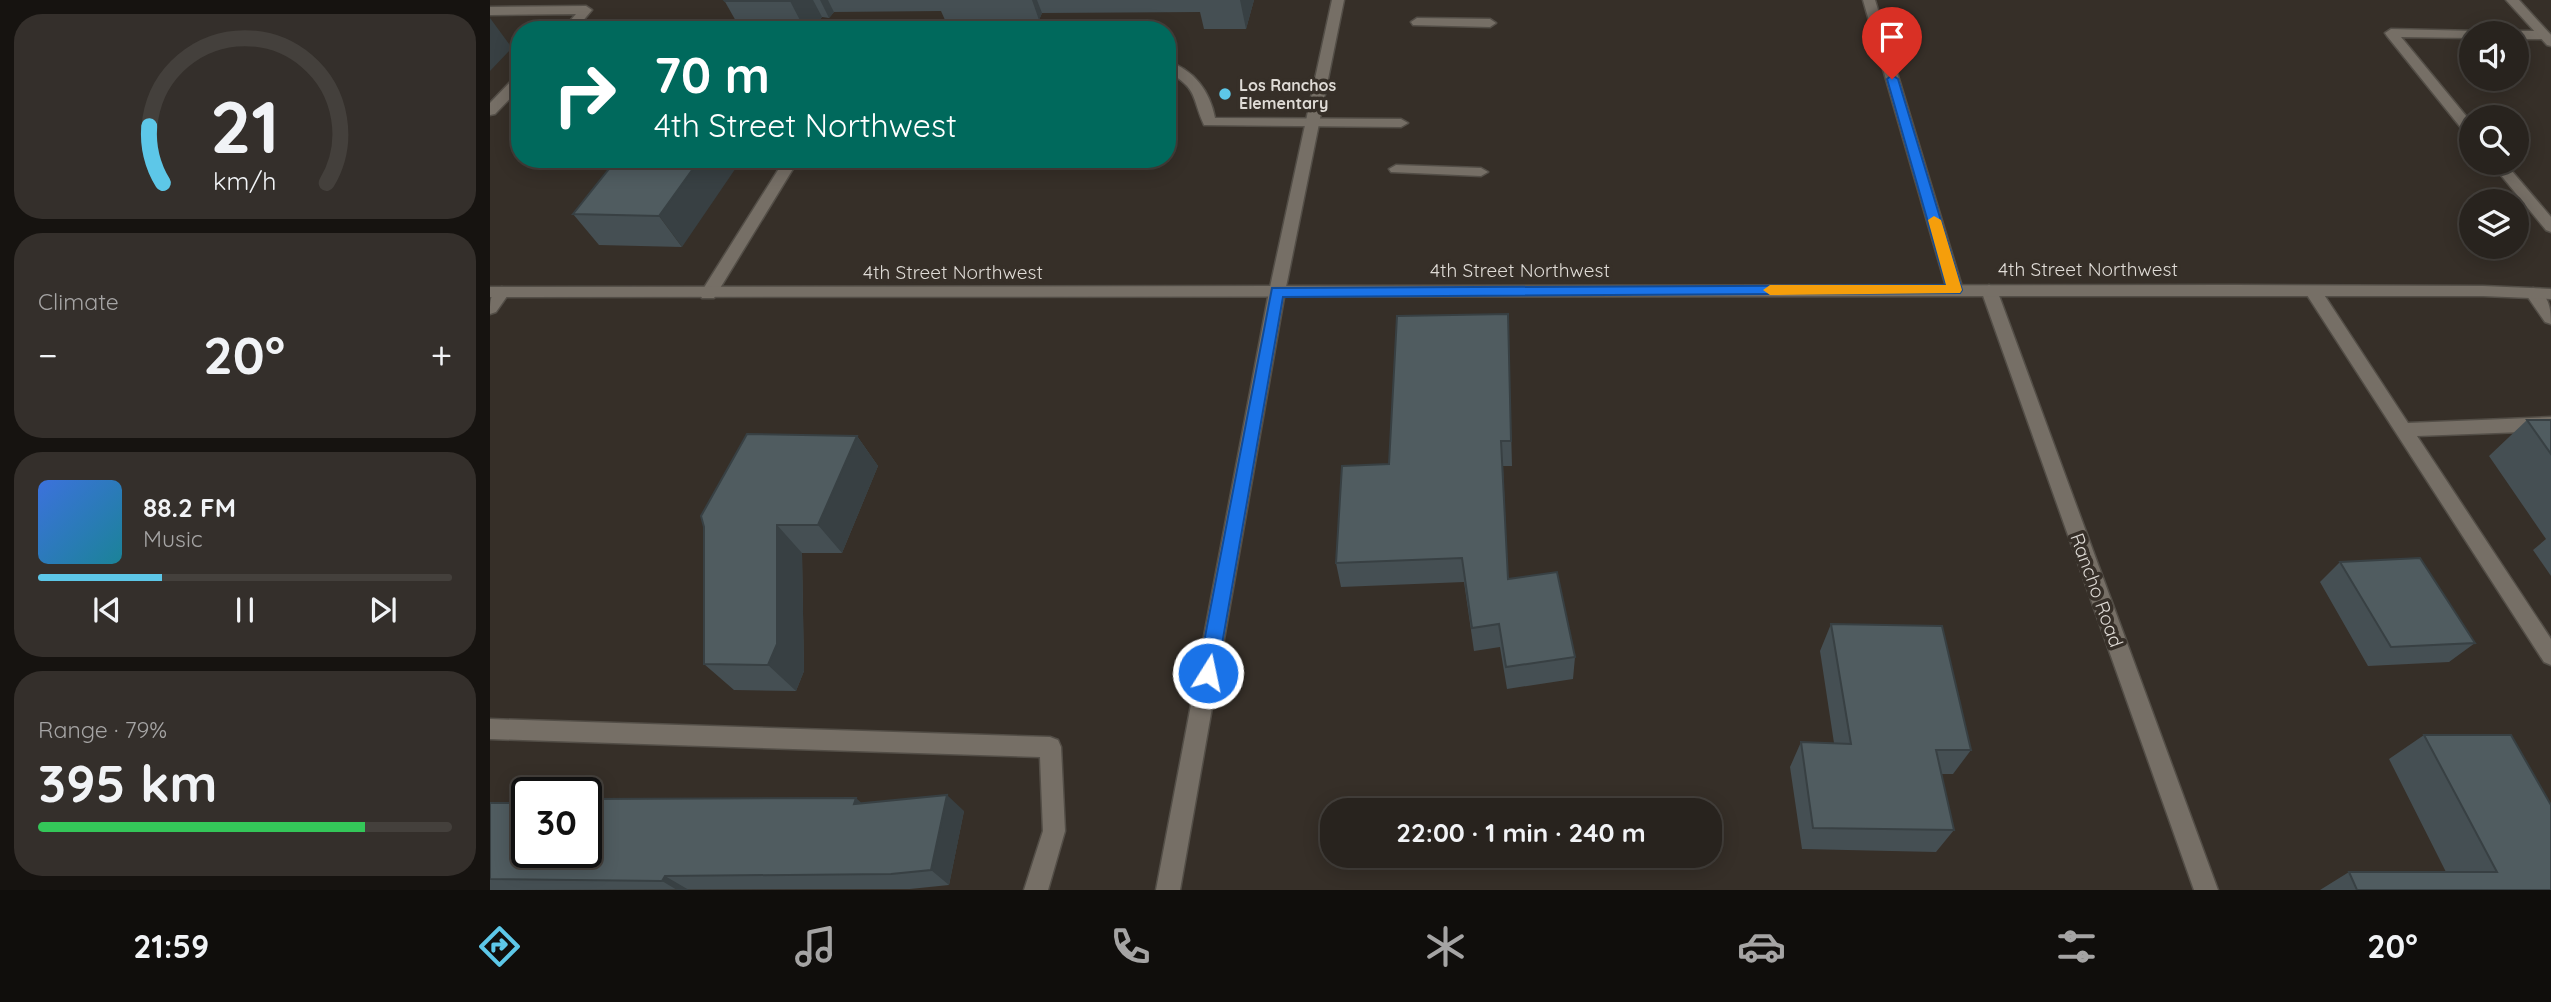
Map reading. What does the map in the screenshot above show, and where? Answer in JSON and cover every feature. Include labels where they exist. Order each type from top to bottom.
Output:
[{"type":"street","points":[[1168,890],[1277,292],[1338,0]]},
{"type":"street","points":[[1869,0],[1955,290]]},
{"type":"street","points":[[2512,0],[2548,38]]},
{"type":"street","points":[[490,11],[586,10],[576,21]]},
{"type":"street","points":[[1417,22],[1490,23]]},
{"type":"street","points":[[2459,34],[2390,33],[2459,116]]},
{"type":"street","points":[[2529,36],[2548,38]]},
{"type":"street","points":[[1176,71],[1198,86],[1206,98],[1209,122],[1401,123]]},
{"type":"street","points":[[490,111],[511,89]]},
{"type":"street","points":[[708,294],[786,168]]},
{"type":"street","points":[[1396,169],[1481,172]]},
{"type":"street","points":[[2508,175],[2551,227]]},
{"type":"street","name":"4th Street Northwest","points":[[496,292],[708,294],[1989,290],[2551,294]]},
{"type":"street","name":"Rancho Road","points":[[1989,290],[2206,890]]},
{"type":"street","points":[[2313,291],[2551,656]]},
{"type":"street","points":[[490,308],[496,292]]},
{"type":"street","points":[[2533,293],[2551,318]]},
{"type":"street","points":[[2404,430],[2551,424]]},
{"type":"street","points":[[490,729],[1050,747],[1054,831],[1036,890]]},
{"type":"building","points":[[724,0],[791,0],[725,1]]},
{"type":"building","points":[[610,168],[694,168],[659,216],[573,214]]},
{"type":"building","points":[[1508,314],[1511,441],[1501,441],[1508,579],[1557,572],[1575,657],[1506,667],[1499,624],[1472,628],[1462,558],[1336,563],[1342,466],[1389,464],[1397,316]]},
{"type":"building","points":[[2527,420],[2551,420],[2551,454]]},
{"type":"building","points":[[747,434],[857,436],[818,525],[777,525],[777,644],[768,665],[704,664],[704,527],[701,516]]},
{"type":"building","points":[[2420,558],[2475,643],[2391,647],[2340,562]]},
{"type":"building","points":[[1831,624],[1942,626],[1971,750],[1936,750],[1954,830],[1813,828],[1801,742],[1851,744]]},
{"type":"building","points":[[2424,735],[2511,735],[2551,805],[2551,890],[2357,890],[2349,872],[2497,872]]},
{"type":"building","points":[[947,795],[931,870],[891,874],[665,876],[662,881],[490,879],[490,803],[511,803],[511,868],[602,868],[602,799],[856,798],[854,804]]},
{"type":"slow traffic","points":[[1770,290],[1955,290],[1934,220]]},
{"type":"place","name":"Los Ranchos Elementary","points":[[1225,94]]},
{"type":"route","points":[[1208,673],[1277,292],[1955,290],[1892,79]]}]
